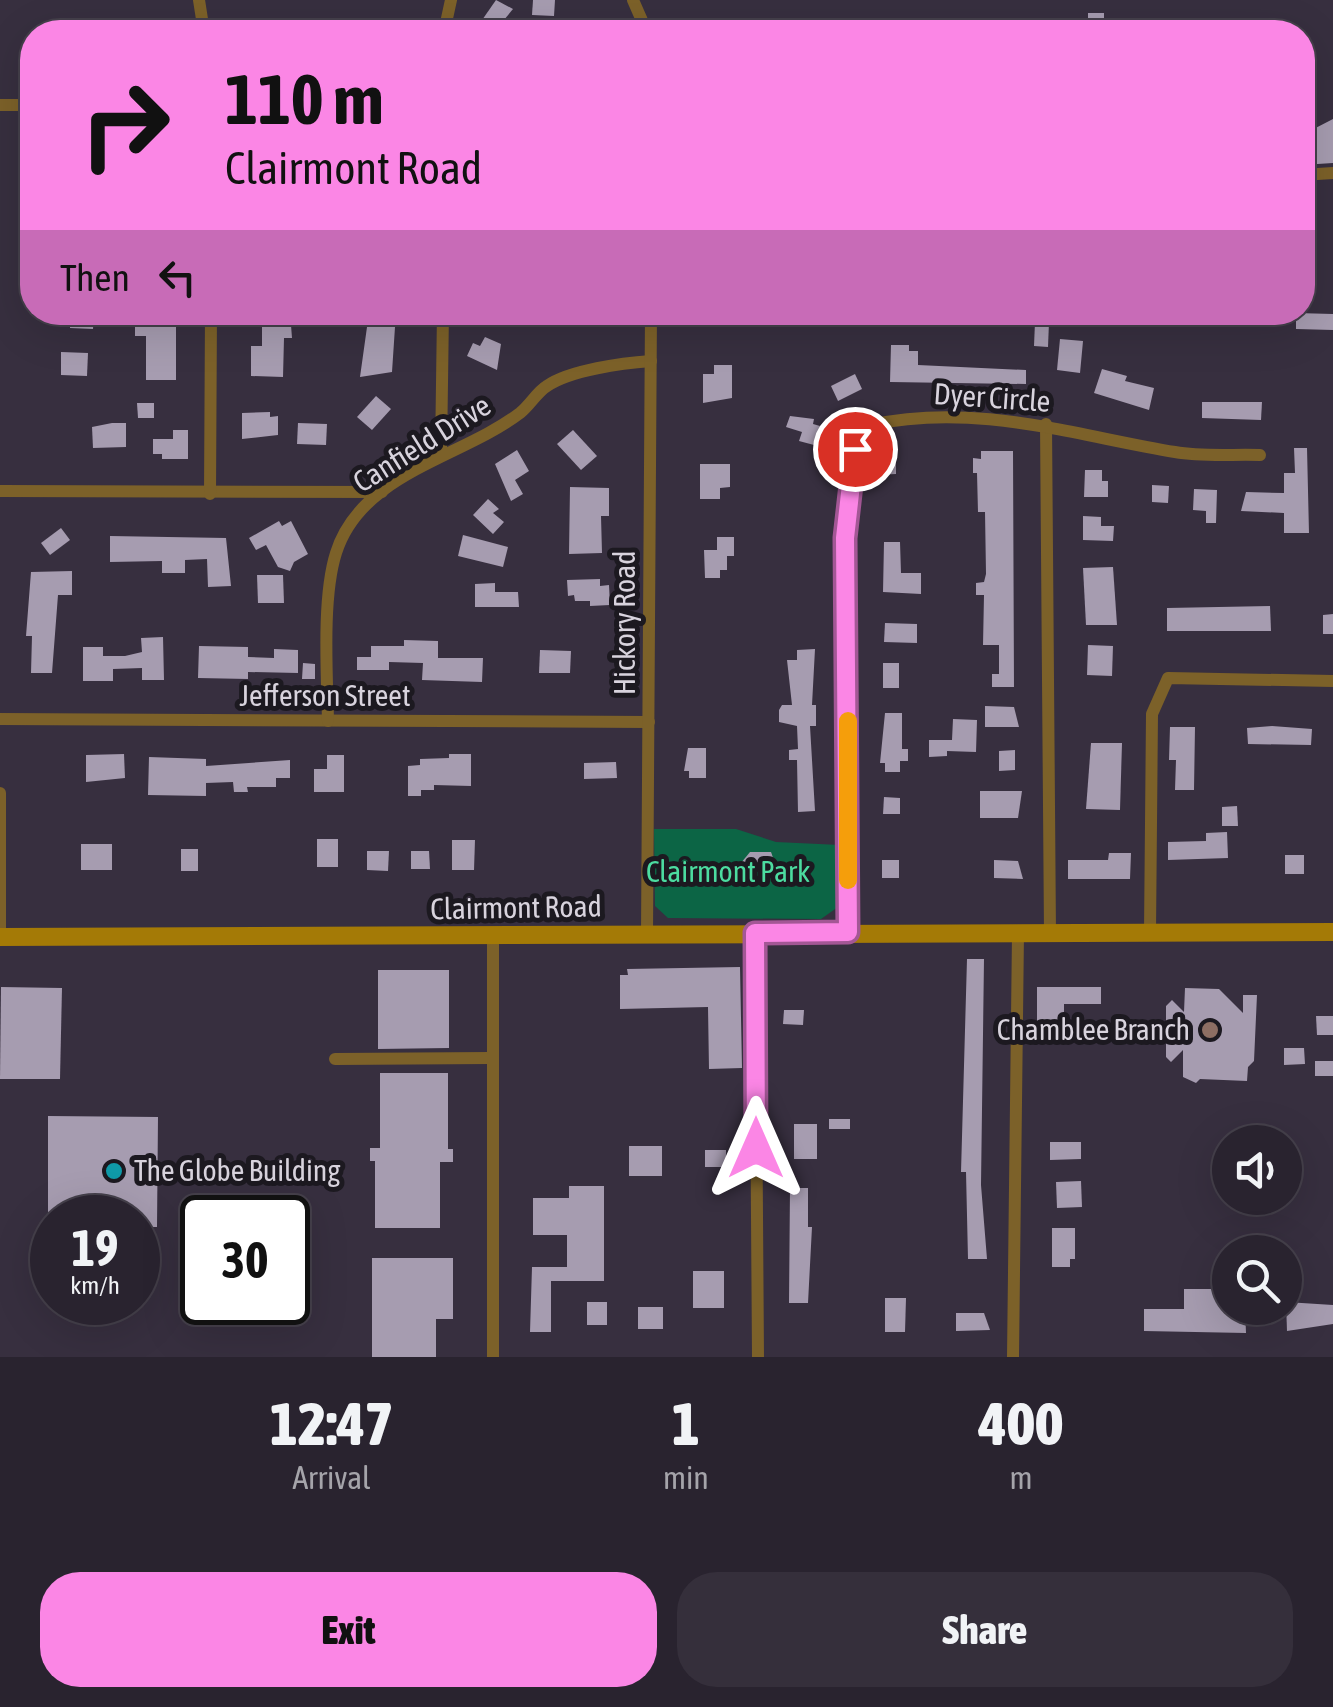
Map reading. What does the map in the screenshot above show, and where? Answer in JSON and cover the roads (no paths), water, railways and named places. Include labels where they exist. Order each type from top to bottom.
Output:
[{"type":"main road","name":"Clairmont Road","points":[[0,935],[1333,932]]},
{"type":"street","points":[[210,494],[211,325]]},
{"type":"street","points":[[441,454],[444,325]]},
{"type":"street","name":"Hickory Road","points":[[646,934],[651,325]]},
{"type":"street","name":"Canfield Drive","points":[[328,720],[326,644],[336,552],[363,506],[441,454],[521,412],[548,384],[618,364],[650,361]]},
{"type":"street","name":"Dyer Circle","points":[[848,932],[845,538],[855,449],[870,425],[903,418],[1046,424],[1178,453],[1260,455]]},
{"type":"street","points":[[1046,424],[1050,933]]},
{"type":"street","points":[[0,491],[383,492]]},
{"type":"street","points":[[1150,932],[1152,714],[1168,678],[1333,681]]},
{"type":"street","name":"Jefferson Street","points":[[0,719],[650,722]]},
{"type":"street","points":[[0,793],[0,935]]},
{"type":"street","points":[[755,933],[758,1357]]},
{"type":"street","points":[[1013,1357],[1018,933]]},
{"type":"street","points":[[493,936],[493,1357]]},
{"type":"street","points":[[336,1060],[490,1058]]},
{"type":"place","name":"Chamblee Branch","points":[[1210,1030]]},
{"type":"place","name":"The Globe Building","points":[[114,1171]]},
{"type":"park label","name":"Clairmont Park","points":[[728,872]]}]
